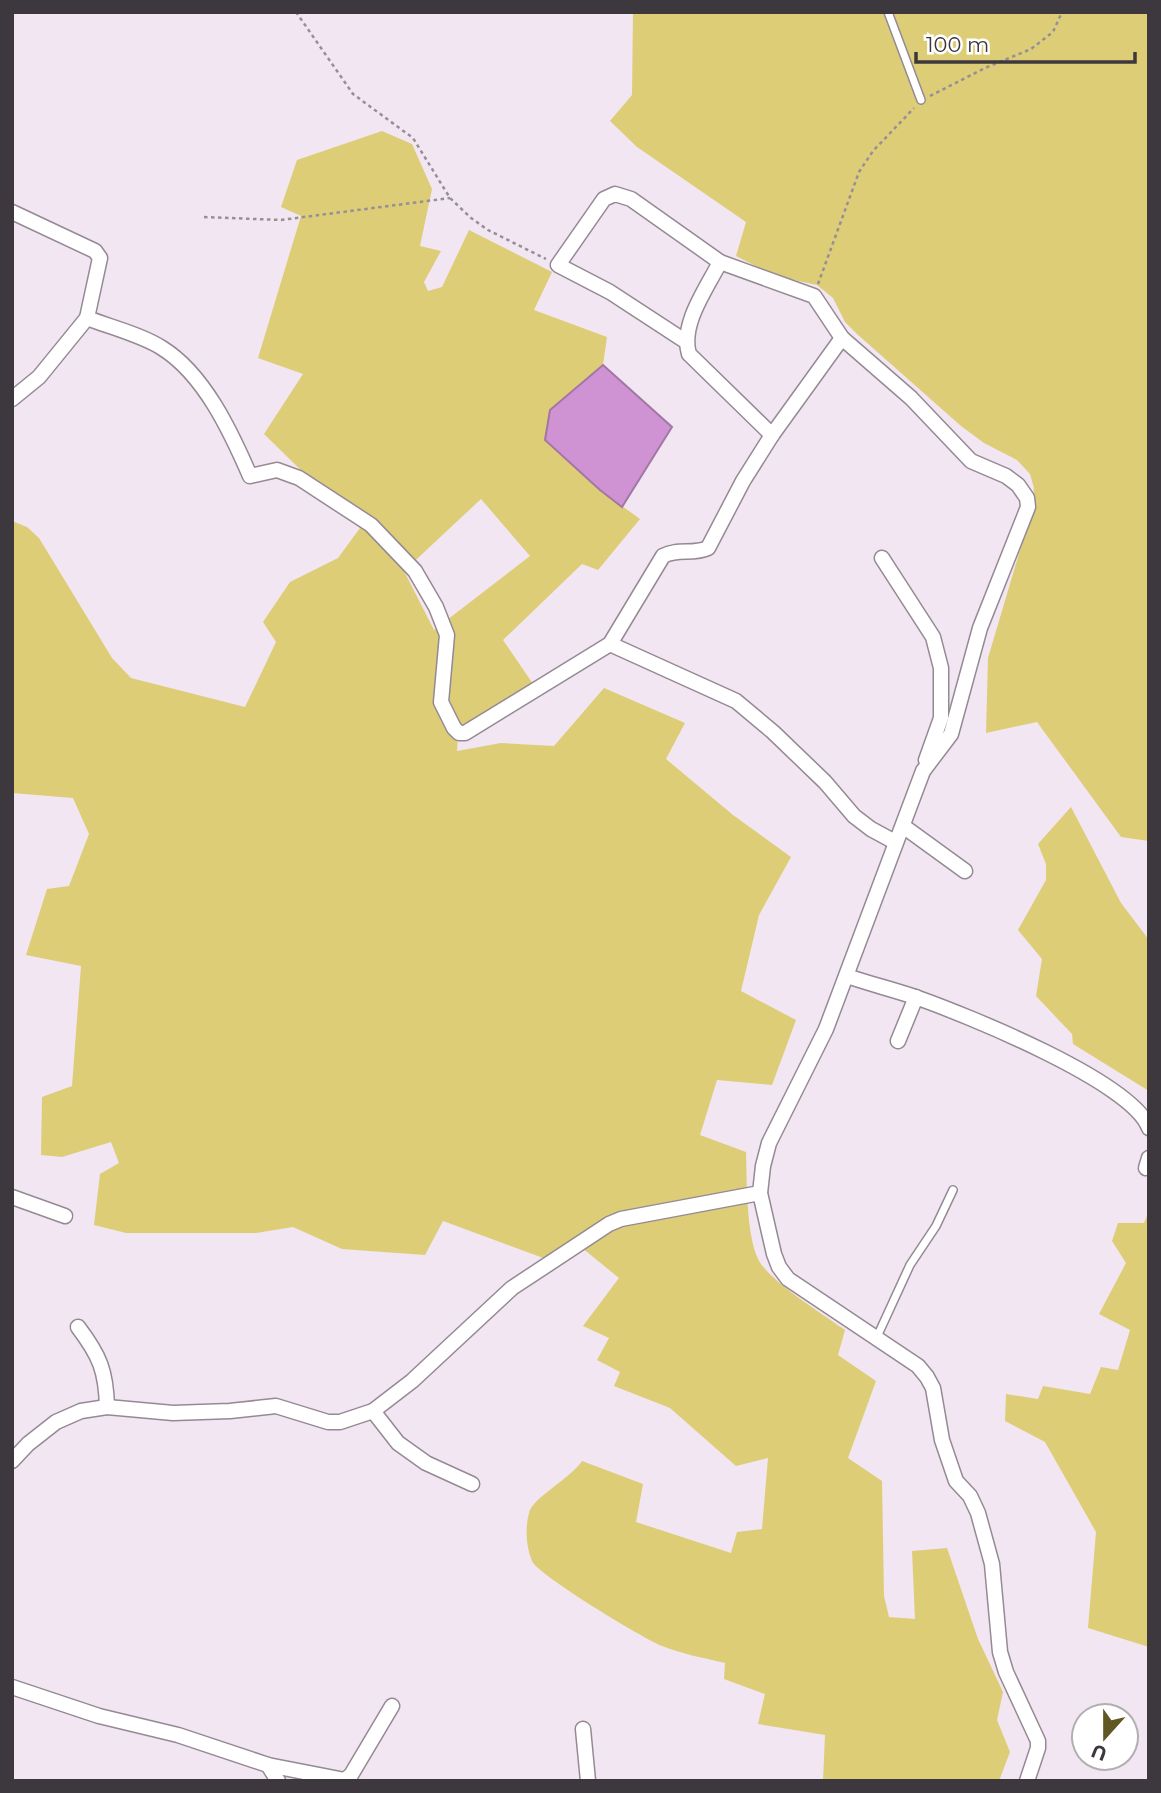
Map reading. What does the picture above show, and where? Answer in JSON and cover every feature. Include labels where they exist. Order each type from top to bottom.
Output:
[{"type":"street","points":[[685,341],[610,292],[558,265],[604,199],[615,194],[631,199],[720,261],[814,296],[842,338],[911,398],[971,461],[1006,476],[1018,485],[1027,498],[1028,508],[980,628],[951,734],[923,771]]},
{"type":"street","points":[[12,212],[95,251],[100,258],[87,318],[39,377],[12,399]]},
{"type":"street","points":[[720,261],[696,307],[685,341],[689,354],[772,435]]},
{"type":"street","points":[[87,318],[161,346],[181,362],[194,376],[233,436],[250,476],[277,470],[299,478],[370,525],[415,571],[436,607],[447,635],[441,702],[454,729],[460,733],[465,733],[610,644],[663,556],[672,551],[698,553],[708,548],[743,481],[772,435],[842,338]]},
{"type":"street","points":[[882,558],[933,638],[941,667],[941,718],[847,976],[825,1029],[769,1143],[760,1193],[774,1254],[788,1279],[918,1366],[933,1388],[942,1440],[956,1481],[971,1496],[978,1513],[992,1564],[1000,1652],[1006,1672],[1038,1741],[1027,1781]]},
{"type":"street","points":[[610,644],[736,701],[816,773],[854,816],[895,842]]},
{"type":"street","points":[[903,826],[965,871]]},
{"type":"street","points":[[847,976],[916,997],[984,1024],[1082,1071],[1119,1093],[1136,1108],[1149,1128]]},
{"type":"street","points":[[898,1041],[916,997]]},
{"type":"street","points":[[12,1461],[28,1444],[56,1422],[81,1411],[107,1407],[173,1413],[276,1406],[328,1422],[340,1422],[373,1411],[412,1381],[512,1288],[609,1224],[621,1219],[760,1193]]},
{"type":"street","points":[[12,1197],[65,1216]]},
{"type":"street","points":[[78,1327],[96,1351],[101,1364],[107,1407]]},
{"type":"street","points":[[373,1411],[398,1443],[426,1463],[472,1484]]},
{"type":"street","points":[[12,1687],[99,1716],[178,1735],[268,1765],[346,1781],[392,1706]]},
{"type":"street","points":[[583,1729],[588,1781]]},
{"type":"street","points":[[268,1765],[278,1781]]},
{"type":"lane","points":[[888,12],[921,100]]},
{"type":"lane","points":[[876,1339],[910,1265],[936,1226],[953,1190]]},
{"type":"path","points":[[296,12],[353,94],[413,138],[450,198],[488,230],[558,265]]},
{"type":"path","points":[[814,296],[859,172],[873,150],[921,100],[985,68],[1031,49],[1052,32],[1062,12]]},
{"type":"path","points":[[204,217],[281,220],[450,198]]},
{"type":"shaded area","points":[[633,12],[1149,12],[1149,841],[1121,837],[1037,722],[986,733],[988,658],[1031,513],[1034,488],[1030,474],[1017,460],[984,443],[961,426],[857,334],[845,322],[833,298],[817,285],[775,276],[736,256],[746,222],[637,147],[610,121],[632,95]]},
{"type":"shaded area","points":[[382,131],[412,144],[432,189],[420,246],[441,251],[424,282],[428,291],[442,287],[469,230],[552,272],[534,310],[607,337],[603,365],[550,410],[600,490],[640,519],[598,570],[582,564],[503,640],[533,684],[458,736],[457,751],[501,743],[554,746],[604,688],[685,723],[666,759],[733,815],[791,857],[759,915],[741,991],[796,1020],[772,1085],[717,1080],[700,1135],[746,1152],[749,1222],[758,1259],[784,1287],[845,1330],[838,1355],[876,1381],[848,1458],[882,1481],[884,1596],[889,1617],[915,1619],[912,1551],[947,1548],[978,1639],[1003,1692],[997,1720],[1010,1752],[999,1781],[823,1781],[825,1735],[758,1724],[765,1694],[724,1679],[725,1663],[677,1651],[651,1641],[571,1592],[532,1561],[528,1550],[527,1531],[532,1507],[582,1461],[643,1484],[636,1522],[731,1553],[737,1532],[762,1529],[768,1458],[736,1466],[670,1408],[614,1386],[620,1372],[597,1360],[609,1338],[583,1326],[619,1278],[576,1243],[546,1259],[443,1221],[425,1255],[342,1249],[293,1227],[256,1233],[126,1233],[94,1225],[100,1174],[119,1163],[111,1142],[62,1157],[41,1155],[42,1097],[72,1086],[81,966],[26,955],[47,889],[69,886],[89,834],[73,798],[12,793],[12,521],[27,527],[39,538],[112,658],[131,678],[245,707],[276,642],[263,622],[290,582],[338,558],[360,528],[264,434],[303,374],[258,358],[301,216],[281,207],[297,160]],"holes":[[[481,499],[530,556],[434,630],[404,571]]]},
{"type":"shaded area","points":[[603,365],[672,427],[622,507],[545,440],[550,410]]},
{"type":"shaded area","points":[[1071,807],[1121,903],[1149,940],[1149,1091],[1073,1044],[1072,1034],[1036,996],[1042,959],[1018,930],[1046,880],[1046,864],[1038,844]]},
{"type":"shaded area","points":[[1149,1211],[1149,1647],[1088,1628],[1096,1532],[1045,1442],[1005,1421],[1006,1394],[1038,1399],[1043,1386],[1090,1394],[1101,1367],[1118,1370],[1130,1330],[1099,1314],[1126,1263],[1112,1241],[1118,1223],[1144,1223]]}]
